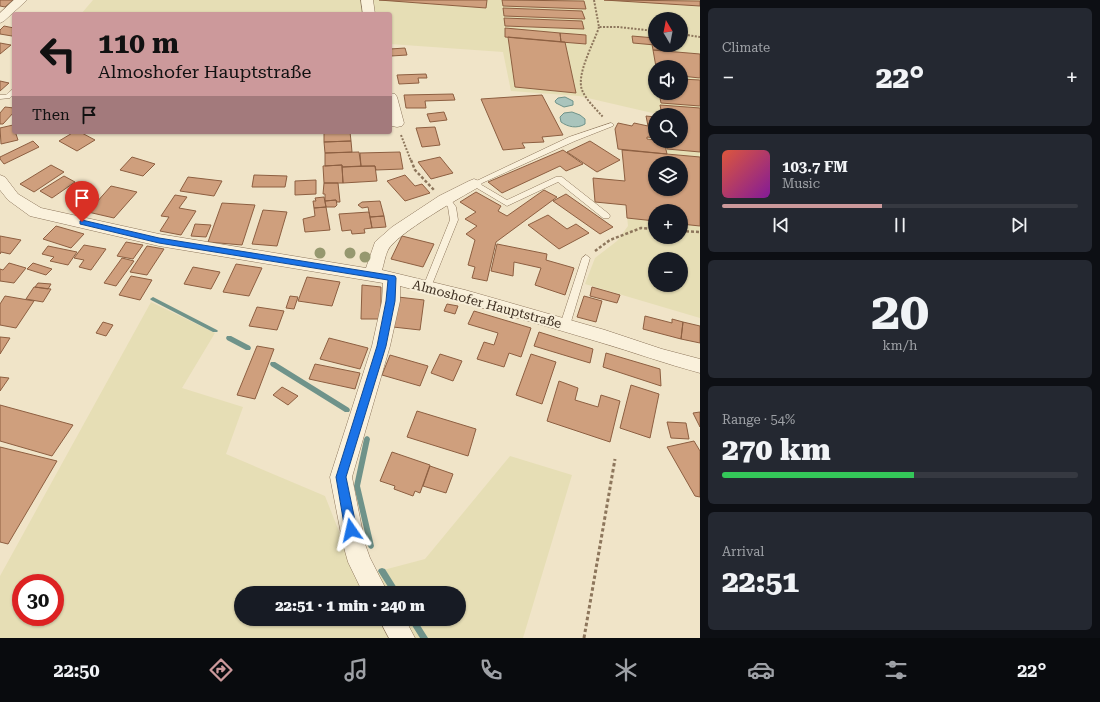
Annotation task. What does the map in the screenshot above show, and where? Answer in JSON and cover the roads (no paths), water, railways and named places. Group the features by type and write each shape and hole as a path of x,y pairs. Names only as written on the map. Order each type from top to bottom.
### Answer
{"street":[{"path":"0,19 21,0"},
{"path":"367,0 369,12"},
{"path":"392,104 397,123"},
{"name":"Almoshofer Hauptstraße","path":"0,180 6,201 36,212 159,240 392,278 565,325 661,356 700,366"},
{"path":"372,274 381,246 398,231 445,199 474,184"},
{"path":"372,586 360,562 354,544 341,477 381,346 391,301 392,278"},
{"path":"395,626 403,638"}],"lane":[{"path":"0,97 8,97 12,92"},
{"path":"474,184 572,139 611,125"},
{"path":"474,184 507,202 559,179 606,216"},
{"path":"427,287 454,220 452,207 445,199"},
{"path":"565,325 586,258"}],"water":[{"path":"565,97 573,101 573,105 564,107 556,103 555,101 558,98"},
{"path":"572,112 585,119 585,124 573,127 561,122 560,117 564,113"}],"waterway":[{"path":"153,299 215,331"},
{"path":"229,338 248,348"},
{"path":"273,364 347,410"},
{"path":"367,439 357,486 371,546"},
{"path":"382,571 392,586"},
{"path":"416,626 424,638"}]}
